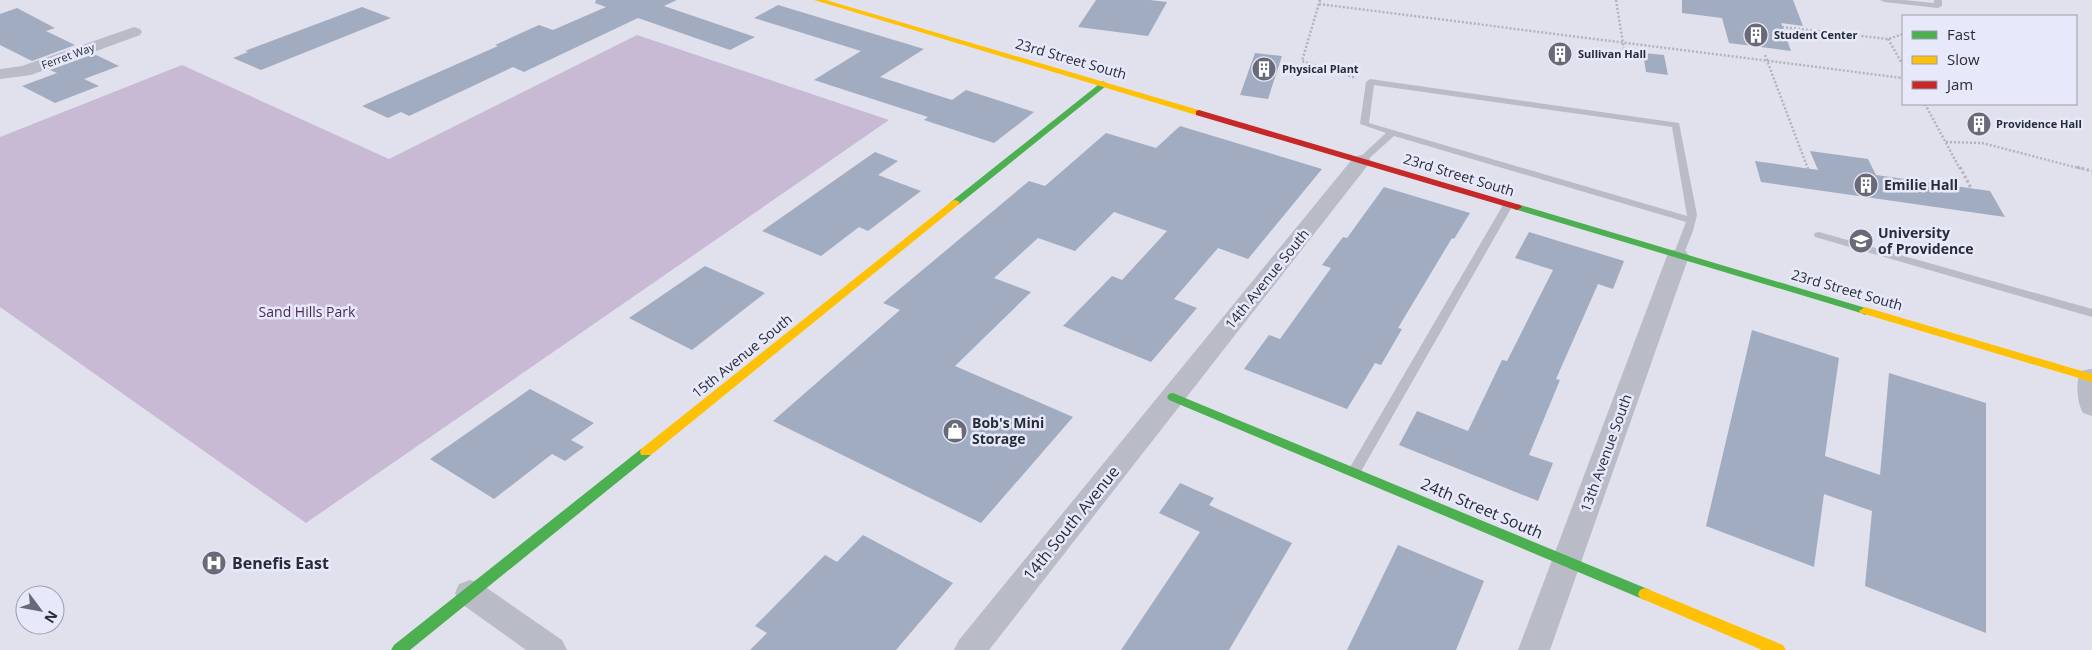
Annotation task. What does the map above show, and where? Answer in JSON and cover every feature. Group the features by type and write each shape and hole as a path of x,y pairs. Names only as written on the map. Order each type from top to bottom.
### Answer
{"street":[{"name":"23rd Street South","path":"818,0 2091,377"},
{"name":"Ferret Way","path":"0,74 25,71 134,32"},
{"name":"15th Avenue South","path":"399,650 1103,84"},
{"name":"14th Avenue South","path":"1172,398 1361,161"},
{"name":"13th Avenue South","path":"1534,650 1678,256"},
{"path":"2091,377 2092,407"},
{"name":"24th Street South","path":"1172,398 1354,472 1778,650"},
{"name":"14th South Avenue","path":"970,650 1172,398"},
{"path":"470,593 551,650"}],"lane":[{"path":"1884,0 1938,6 1938,0"},
{"path":"1678,256 1691,220 1676,125 1370,82 1364,124 1691,220"},
{"path":"1361,161 1391,133"},
{"path":"1354,472 1508,205"},
{"path":"1819,235 2092,313"}],"path":[{"path":"1320,0 1302,61 1370,82"},
{"path":"1616,0 1625,56"},
{"path":"1318,4 1902,78"},
{"path":"1782,27 1888,39 1902,34"},
{"path":"1888,39 1902,63"},
{"path":"1765,55 1808,169"},
{"path":"1926,105 1971,188"},
{"path":"1946,142 1982,143 2092,171"}],"green space":[{"name":"Sand Hills Park","path":"637,35 889,120 306,523 0,307 0,137 182,65 389,159"}],"building":[{"path":"596,0 677,0 664,6 755,37 730,50 638,18 524,72 513,67 409,116 401,112 388,118 362,106 498,46 495,45 539,25 553,30 606,7 595,3"},
{"path":"1096,0 1150,0 1167,2 1148,36 1078,27"},
{"name":"Student Center","path":"1682,0 1793,0 1803,26 1781,23 1791,51 1729,43 1722,18 1682,13"},
{"path":"778,5 924,49 880,77 952,100 966,90 1034,112 994,143 924,120 928,117 814,80 861,51 754,18"},
{"path":"362,7 391,18 261,70 233,58 248,52 245,51"},
{"path":"17,8 55,28 46,31 75,45 32,61 0,45 0,14"},
{"path":"1255,53 1282,56 1268,99 1240,95"},
{"path":"1643,53 1664,55 1668,75 1646,72"},
{"path":"94,54 119,66 84,79 99,86 55,103 22,86 57,73 50,70"},
{"path":"1180,126 1322,169 1248,259 1218,248 1174,299 1197,308 1151,362 1063,326 1112,276 1122,280 1167,231 1114,212 1075,251 1038,238 994,278 1031,292 955,366 1073,417 981,523 773,421 900,310 883,303 1029,181 1045,186 1106,133 1156,148"},
{"name":"Emilie Hall","path":"1810,151 1868,159 1876,175 1990,191 2005,217 1761,182 1755,161 1818,170"},
{"path":"875,152 898,161 878,175 921,191 868,231 859,227 821,256 762,231"},
{"path":"1384,187 1470,213 1454,239 1452,238 1398,328 1402,329 1381,365 1375,363 1347,409 1244,369 1269,335 1280,339 1331,268 1322,265 1343,237 1347,238"},
{"path":"1529,232 1624,261 1613,289 1598,284 1556,379 1560,380 1529,455 1553,463 1538,501 1399,445 1417,411 1468,431 1502,360 1507,361 1553,270 1515,258"},
{"path":"705,266 765,293 692,350 629,318"},
{"path":"1752,330 1839,358 1825,456 1880,475 1889,373 1986,403 1986,633 1865,586 1872,511 1824,494 1814,567 1706,526"},
{"path":"530,389 594,423 571,440 584,447 565,461 552,454 494,499 430,459"},
{"path":"1180,483 1214,498 1209,505 1292,543 1229,650 1121,650 1200,532 1159,513"},
{"path":"863,535 953,583 896,650 750,650 767,633 755,626 825,555 837,562"},
{"path":"1398,545 1484,581 1456,650 1347,650"}],"traffic: fast":[{"path":"955,203 1103,84"},
{"path":"1517,207 1865,311"},
{"path":"1173,397 1645,594"},
{"path":"399,650 646,452"}],"traffic: slow":[{"path":"818,0 1199,113"},
{"path":"646,452 955,203"},
{"path":"1865,311 2092,378"},
{"path":"1645,594 1778,650"}],"traffic: jam":[{"path":"1199,113 1517,207"}],"place":[{"name":"Student Center","path":"1756,35"},
{"name":"Sullivan Hall","path":"1560,54"},
{"name":"Physical Plant","path":"1264,69"},
{"name":"Providence Hall","path":"1979,124"},
{"name":"Emilie Hall","path":"1866,185"},
{"name":"University of Providence","path":"1861,241"},
{"name":"Bob's Mini Storage","path":"955,431"},
{"name":"Benefis East","path":"214,563"}]}
